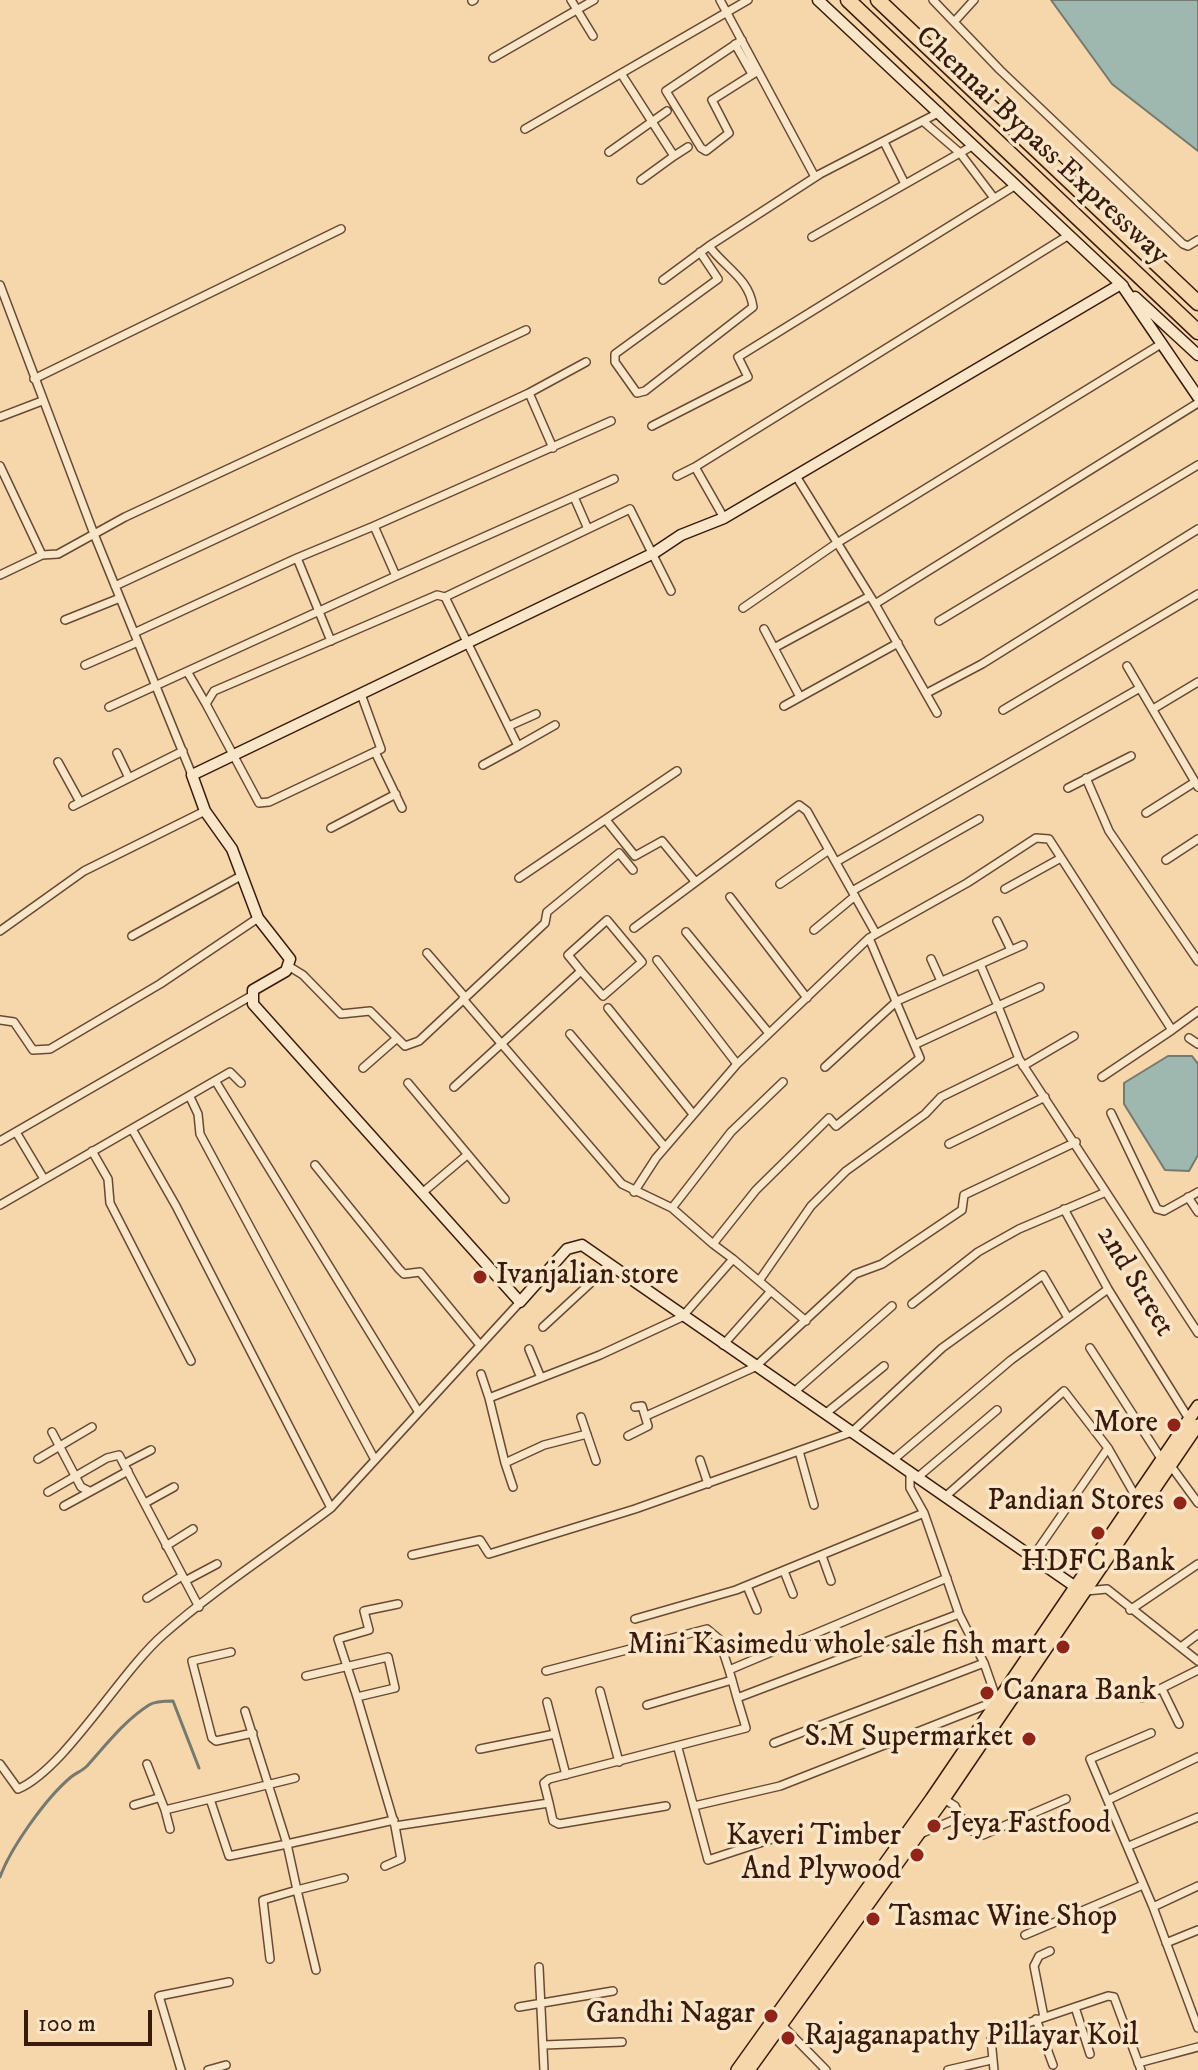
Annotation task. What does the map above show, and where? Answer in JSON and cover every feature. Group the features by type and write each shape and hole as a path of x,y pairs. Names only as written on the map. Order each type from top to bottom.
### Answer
{"highway":[{"name":"Chennai Bypass Expressway","path":"848,0 1198,332"},
{"name":"Chennai Bypass Expressway","path":"878,0 1198,303"}],"main road":[{"path":"749,2070 778,2022 931,1799 1081,1590 1194,1422 1198,1406"},
{"path":"1081,1590 1136,1497 1166,1463"},
{"path":"737,2070 778,2022 944,1799 1001,1705"}],"street":[{"path":"571,0 593,36"},
{"path":"493,58 594,0"},
{"path":"720,0 738,42 815,177"},
{"path":"525,129 748,0"},
{"path":"818,0 1198,355"},
{"path":"933,0 1183,244 1188,246 1198,240"},
{"path":"954,22 974,0"},
{"path":"738,42 666,91 703,150 729,133 712,100 755,73"},
{"path":"622,75 674,156"},
{"path":"609,152 667,111"},
{"path":"663,280 700,252 815,177 940,112"},
{"path":"924,122 960,153 994,198"},
{"path":"884,142 905,184"},
{"path":"812,237 974,145"},
{"path":"641,180 688,147"},
{"path":"652,426 748,377 738,357 1016,185"},
{"path":"34,379 341,229"},
{"path":"677,476 1069,235"},
{"path":"700,252 718,279 615,354 615,362 637,393 645,391 753,307 747,285 739,275 728,271 709,246"},
{"path":"1121,284 1198,397"},
{"path":"192,775 233,759 467,640 654,553 681,535 724,518 1121,284"},
{"path":"0,285 42,401 205,811 232,849 239,877 258,918 290,959 290,967"},
{"path":"0,575 42,555 58,554 94,534 526,330"},
{"path":"743,608 837,543 1161,344"},
{"path":"115,586 529,393 586,362"},
{"path":"529,393 553,448"},
{"path":"0,417 42,401"},
{"path":"875,604 1198,403"},
{"path":"134,633 611,421"},
{"path":"939,621 1198,465"},
{"path":"0,466 42,555"},
{"path":"695,467 724,518"},
{"path":"796,476 875,604 937,713"},
{"path":"109,707 614,479"},
{"path":"574,497 588,529"},
{"path":"206,704 214,691 437,595 445,597 630,509 671,591"},
{"path":"374,526 396,576"},
{"path":"927,693 982,664 1198,529"},
{"path":"297,558 331,641"},
{"path":"1003,710 1198,594"},
{"path":"774,648 870,596"},
{"path":"445,597 518,746"},
{"path":"65,620 120,598"},
{"path":"764,629 800,697"},
{"path":"85,665 138,642"},
{"path":"784,706 898,643"},
{"path":"1127,666 1197,784 1146,813"},
{"path":"188,673 259,803 269,802 381,749 361,694"},
{"path":"1153,709 1198,682"},
{"path":"836,862 1140,688"},
{"path":"509,726 536,714"},
{"path":"483,765 555,725"},
{"path":"58,762 76,804 183,751"},
{"path":"375,752 402,808"},
{"path":"117,753 129,778"},
{"path":"1068,788 1131,756"},
{"path":"519,878 677,771"},
{"path":"1086,778 1109,831 1198,961"},
{"path":"331,828 396,794"},
{"path":"634,928 694,880 799,805 804,807 869,922 920,1058 836,1126 829,1118 799,1144 756,1190 713,1244"},
{"path":"0,931 84,871 205,811"},
{"path":"814,930 864,884 979,819"},
{"path":"606,820 635,856 662,841 694,880"},
{"path":"634,1192 665,1147 737,1064 872,935 967,883 1036,838 1049,839 1172,1030"},
{"path":"1166,860 1198,839"},
{"path":"780,884 829,850"},
{"path":"290,967 303,975 341,1014 370,1011 405,1046 419,1041 545,923 547,912 619,853 633,870"},
{"path":"1005,889 1061,858"},
{"path":"132,936 239,877"},
{"path":"730,897 807,998"},
{"path":"0,1020 14,1022 33,1050 50,1049 160,984 258,918"},
{"path":"607,920 642,962 603,996 581,971 568,955 607,920"},
{"path":"997,921 1011,950"},
{"path":"686,932 768,1032"},
{"path":"825,1067 897,1001 1023,945"},
{"path":"427,953 622,1184 672,1208 806,1321"},
{"path":"931,959 941,981"},
{"path":"657,960 737,1064"},
{"path":"980,964 1021,1062 1198,1333"},
{"path":"290,967 253,990 253,1004 520,1302"},
{"path":"454,1087 581,971"},
{"path":"916,1044 1040,987"},
{"path":"0,1141 251,996"},
{"path":"608,1008 693,1114"},
{"path":"1102,1077 1198,1011"},
{"path":"570,1034 665,1147"},
{"path":"759,1281 811,1206 838,1178 925,1114 941,1097 1074,1036"},
{"path":"1189,1038 1198,1044"},
{"path":"363,1068 396,1039"},
{"path":"0,1205 230,1072 241,1083"},
{"path":"216,1082 418,1411"},
{"path":"672,1208 731,1132 783,1082"},
{"path":"408,1083 505,1199"},
{"path":"190,1097 198,1114 200,1134 375,1460"},
{"path":"949,1144 1045,1097"},
{"path":"1111,1113 1157,1209 1161,1212 1198,1192"},
{"path":"132,1129 176,1206 331,1508"},
{"path":"16,1132 44,1179"},
{"path":"646,1416 755,1367 855,1274 882,1264 962,1210 964,1195 1076,1142"},
{"path":"92,1151 108,1179 110,1203 120,1225 191,1361"},
{"path":"422,1193 467,1155"},
{"path":"315,1165 399,1269 404,1274 420,1272 480,1345"},
{"path":"912,1304 978,1252 1064,1209 1106,1192"},
{"path":"1188,1197 1198,1212"},
{"name":"2nd Street","path":"1064,1209 1108,1289 1194,1422"},
{"path":"0,1764 18,1789 40,1776 146,1651 331,1508 567,1249 582,1245 1081,1590 1107,1589 1198,1661"},
{"path":"489,1398 682,1317 733,1259"},
{"path":"543,1327 610,1265"},
{"path":"412,1555 480,1540 489,1554 708,1484 852,1432 942,1348 1043,1275 1068,1318"},
{"path":"893,1460 1011,1360 1108,1289"},
{"path":"723,1345 771,1291"},
{"path":"793,1393 892,1306"},
{"path":"1090,1348 1166,1463 1198,1503"},
{"path":"529,1349 541,1378"},
{"path":"825,1414 884,1366"},
{"path":"481,1374 513,1487"},
{"path":"946,1496 1064,1391 1108,1448 1136,1497"},
{"path":"628,1436 646,1428 642,1406 635,1407"},
{"path":"694,1806 780,1786 1001,1705 959,1614 924,1513 910,1488 914,1474 997,1410"},
{"path":"581,1417 596,1461"},
{"path":"38,1459 92,1427"},
{"path":"52,1432 81,1487 89,1491"},
{"path":"505,1463 544,1445 587,1434"},
{"path":"1034,1555 1108,1448"},
{"path":"64,1506 151,1450"},
{"path":"799,1451 814,1505"},
{"path":"48,1492 113,1455 119,1455 199,1607"},
{"path":"700,1460 708,1484"},
{"path":"145,1503 174,1487"},
{"path":"635,1619 747,1586 924,1513"},
{"path":"166,1546 193,1529"},
{"path":"822,1556 831,1581"},
{"path":"147,1598 217,1564"},
{"path":"1130,1610 1198,1564"},
{"path":"784,1571 793,1594"},
{"path":"729,1670 947,1578"},
{"path":"747,1586 757,1610"},
{"path":"385,1866 401,1859 394,1823 338,1639 369,1630 364,1611 398,1604"},
{"path":"737,1698 959,1614"},
{"path":"546,1671 707,1629 719,1639 746,1728 546,1780 553,1821 559,1824 666,1806"},
{"path":"1181,1647 1198,1634"},
{"path":"231,1652 192,1661 212,1738 216,1741 253,1733"},
{"path":"306,1676 388,1657 395,1688 357,1697"},
{"path":"774,1743 984,1663"},
{"path":"1142,1698 1198,1670"},
{"path":"647,1705 732,1680"},
{"path":"1162,1689 1179,1724"},
{"path":"600,1691 619,1762"},
{"path":"547,1702 566,1775"},
{"path":"245,1711 271,1784 316,1970"},
{"path":"1151,1733 1090,1759 1129,1846 1198,2028"},
{"path":"480,1749 555,1734"},
{"path":"678,1748 708,1860 775,1838"},
{"path":"1108,1800 1198,1757"},
{"path":"147,1764 170,1829"},
{"path":"165,1810 295,1778"},
{"path":"134,1805 158,1798"},
{"path":"210,1799 229,1856 394,1823 549,1803"},
{"path":"944,1799 955,1806 967,1829 983,1835 1066,1799"},
{"path":"918,1834 961,1817"},
{"path":"1129,1846 1198,1817"},
{"path":"270,1959 263,1900 344,1878"},
{"path":"1025,1935 1143,1885"},
{"path":"1153,1907 1198,1886"},
{"path":"1166,1943 1198,1930"},
{"path":"1050,1951 1039,1956 1034,1966 1040,2018 1053,2065"},
{"path":"539,1967 544,2070"},
{"path":"181,2070 159,1996 229,1982"},
{"path":"519,2007 613,1991"},
{"path":"994,2070 991,2039 995,2034 1114,1997 1139,2066 1198,2047"},
{"path":"1075,2007 1090,2054"},
{"path":"778,2022 826,2070"},
{"path":"544,2045 622,2042"},
{"path":"948,2070 991,2060"},
{"path":"208,2070 226,2065"}],"water":[{"path":"1051,0 1198,0 1198,151 1112,84"},
{"path":"1168,1056 1192,1056 1198,1064 1198,1155 1189,1171 1165,1170 1124,1104 1124,1083"}],"waterway":[{"path":"0,1877 21,1838 51,1797 87,1766 123,1726 149,1705 173,1701 199,1768"}],"place":[{"name":"Ivanjalian store","path":"480,1277"},
{"name":"More","path":"1174,1425"},
{"name":"Pandian Stores","path":"1180,1503"},
{"name":"HDFC Bank","path":"1098,1533"},
{"name":"Mini Kasimedu whole sale fish mart","path":"1063,1647"},
{"name":"Canara Bank","path":"987,1693"},
{"name":"S.M Supermarket","path":"1029,1739"},
{"name":"Jeya Fastfood","path":"934,1826"},
{"name":"Kaveri Timber And Plywood","path":"917,1855"},
{"name":"Tasmac Wine Shop","path":"873,1919"},
{"name":"Gandhi Nagar","path":"771,2016"},
{"name":"Rajaganapathy Pillayar Koil","path":"788,2038"}]}
